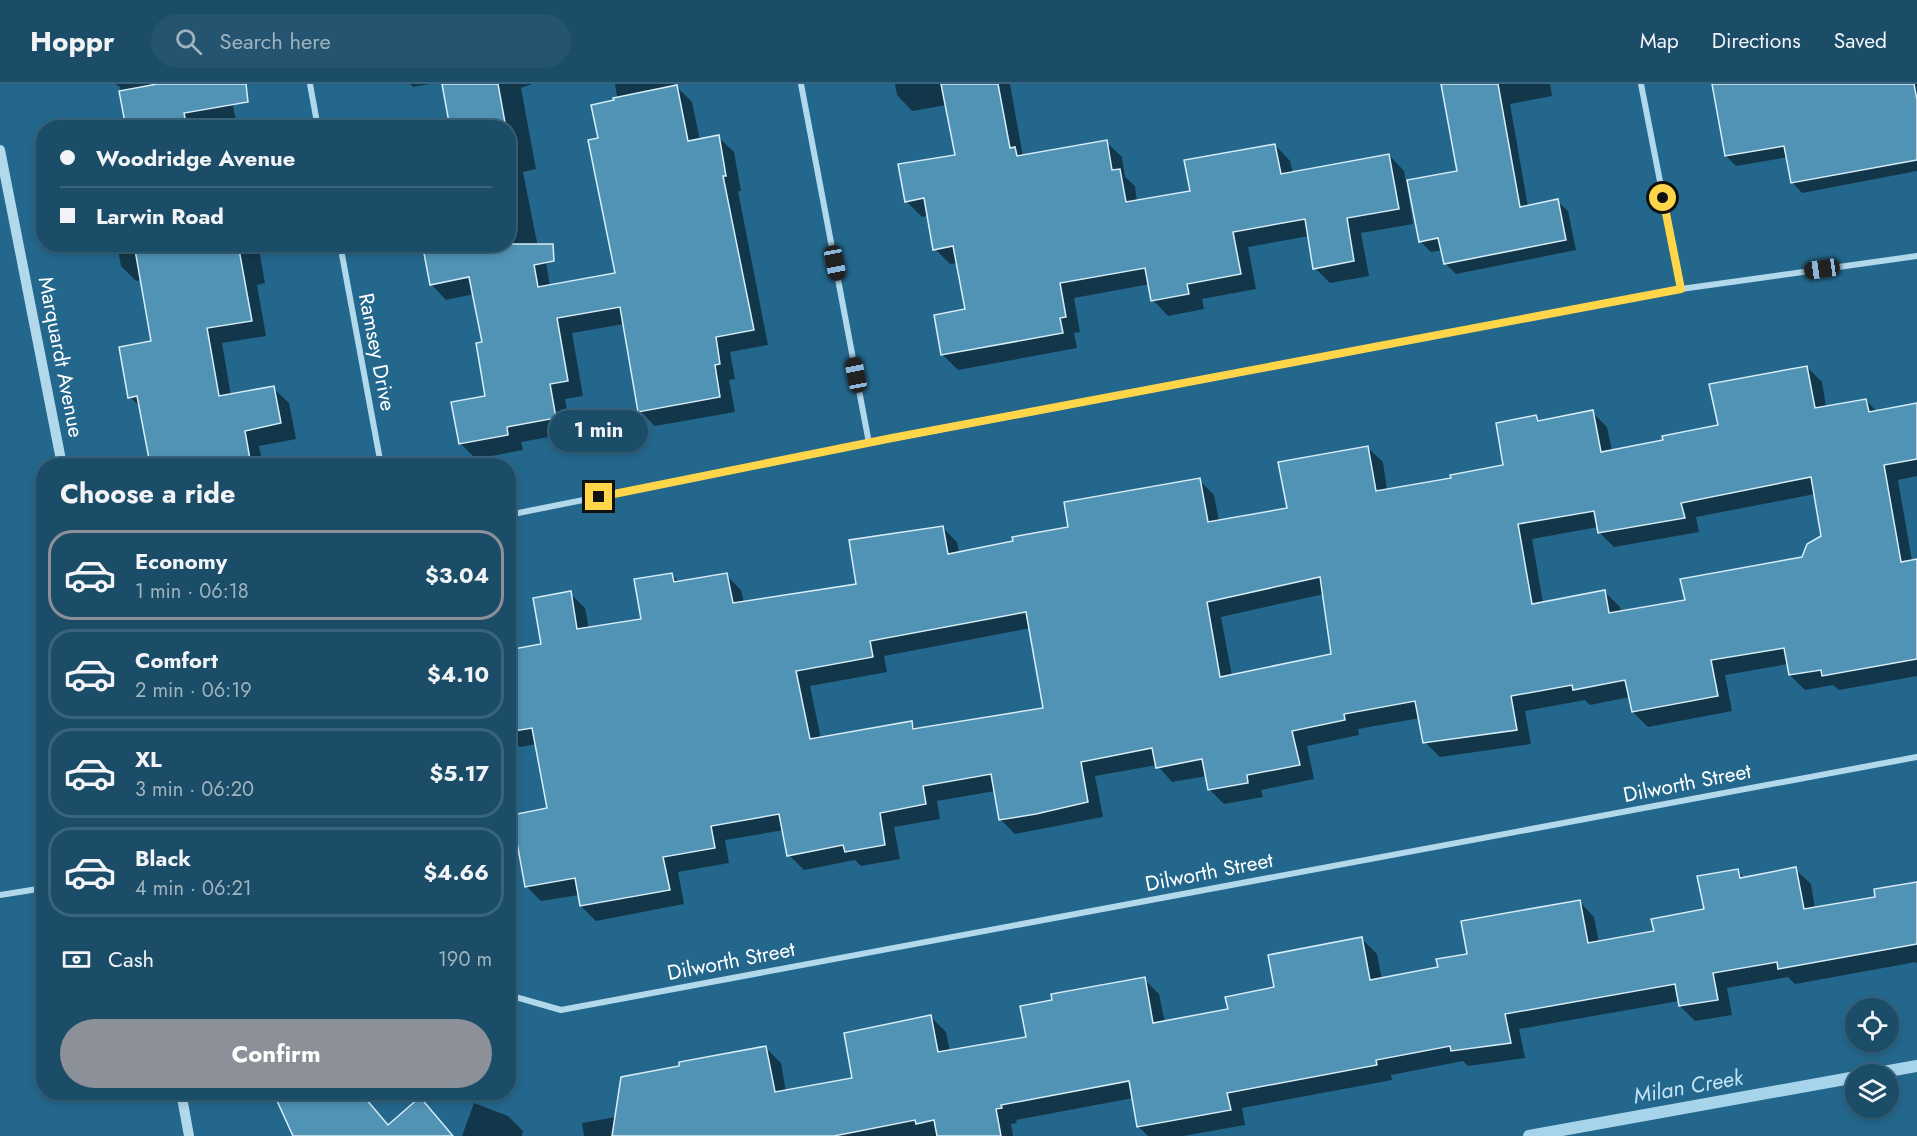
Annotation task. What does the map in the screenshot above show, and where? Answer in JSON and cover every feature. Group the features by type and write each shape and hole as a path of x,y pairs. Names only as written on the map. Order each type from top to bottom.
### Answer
{"street":[{"path":"310,84 317,120"},
{"path":"801,84 869,443"},
{"path":"1641,84 1681,289"},
{"name":"Marquardt Avenue","path":"0,150 61,458"},
{"name":"Ramsey Drive","path":"341,252 380,458"},
{"path":"516,513 869,443 1681,289 1917,256"},
{"name":"Dilworth Street","path":"516,997 561,1010 1917,757"},
{"path":"0,895 36,889"},
{"path":"182,1100 189,1136"}],"building":[{"path":"157,84 246,84 248,102 184,113 185,120 124,120 119,91"},
{"path":"442,84 498,84 505,120 449,120"},
{"path":"941,84 998,84 1010,148 1015,147 1017,156 1107,140 1112,170 1120,169 1126,202 1190,191 1184,160 1275,144 1281,174 1389,154 1399,209 1347,218 1354,261 1313,269 1305,219 1233,232 1241,274 1187,284 1189,294 1151,301 1145,268 1060,283 1066,317 1060,318 1063,333 941,355 934,315 965,309 953,246 933,250 924,198 905,202 898,164 955,155"},
{"path":"1441,84 1498,84 1520,207 1558,199 1566,240 1444,264 1438,238 1419,242 1407,180 1457,171"},
{"path":"1712,84 1914,84 1917,100 1917,160 1791,183 1784,146 1725,156"},
{"path":"677,85 688,141 719,135 726,176 723,176 754,330 716,337 720,364 715,365 720,397 638,412 620,307 557,318 568,381 550,384 556,418 507,427 508,435 459,444 451,402 485,396 476,343 482,342 469,277 430,285 424,252 516,252 516,244 553,244 554,261 534,265 538,287 615,273 588,140 598,138 591,105 614,100 613,98"},
{"path":"135,252 239,252 252,321 207,328 219,396 274,386 281,423 245,431 250,458 149,458 137,396 128,398 119,347 151,341"},
{"path":"1807,366 1815,408 1866,399 1869,412 1917,403 1917,459 1884,465 1901,562 1917,559 1917,659 1822,676 1821,670 1789,675 1784,648 1711,660 1718,696 1632,712 1625,680 1573,690 1572,685 1511,696 1517,730 1423,743 1415,701 1344,714 1345,720 1292,731 1300,765 1247,775 1248,783 1208,790 1202,759 1156,768 1152,748 1081,762 1088,802 1036,814 999,820 991,774 923,786 926,804 880,813 885,845 845,852 843,845 787,856 779,814 711,826 715,848 663,857 670,890 580,906 575,878 525,887 516,837 516,814 547,808 532,728 516,731 516,649 541,644 533,598 571,591 577,629 641,619 634,579 672,573 674,582 727,573 733,603 856,584 849,540 943,526 948,554 1013,541 1012,537 1068,527 1064,502 1200,478 1208,522 1287,508 1278,462 1368,446 1376,491 1451,478 1450,475 1503,465 1496,423 1536,415 1538,421 1593,410 1601,452 1663,440 1662,436 1718,425 1709,384","holes":["1811,477 1821,536 1807,544 1802,557 1680,579 1685,600 1609,613 1605,590 1532,604 1518,524 1594,511 1598,533 1685,518 1681,503","1320,577 1331,654 1220,677 1207,602","1026,612 1043,708 913,729 912,721 810,739 796,671 873,657 870,641"]},
{"path":"1796,867 1804,909 1875,897 1874,889 1917,882 1917,944 1778,969 1777,962 1713,973 1718,1000 1679,1006 1675,984 1505,1014 1511,1043 1451,1051 1450,1046 1376,1060 1377,1065 1227,1093 1231,1110 1137,1127 1129,1081 1001,1105 1002,1108 996,1109 1001,1136 937,1136 934,1120 916,1124 915,1120 834,1136 612,1136 621,1077 679,1066 679,1062 766,1046 775,1092 852,1078 844,1033 931,1015 938,1052 1026,1037 1020,1006 1052,1000 1051,994 1145,977 1153,1023 1228,1009 1225,997 1274,987 1268,955 1362,937 1370,980 1438,967 1436,959 1467,954 1461,921 1580,900 1588,943 1654,931 1651,919 1704,909 1697,876 1738,869 1740,878"},
{"path":"277,1100 367,1100 388,1125 417,1100 423,1100 453,1136 293,1136"}],"waterway":[{"name":"Milan Creek","path":"1899,1069 1917,1066"},
{"name":"Milan Creek","path":"1529,1136 1845,1079"}],"route":[{"path":"599,497 892,438 1681,289 1663,198"}]}
